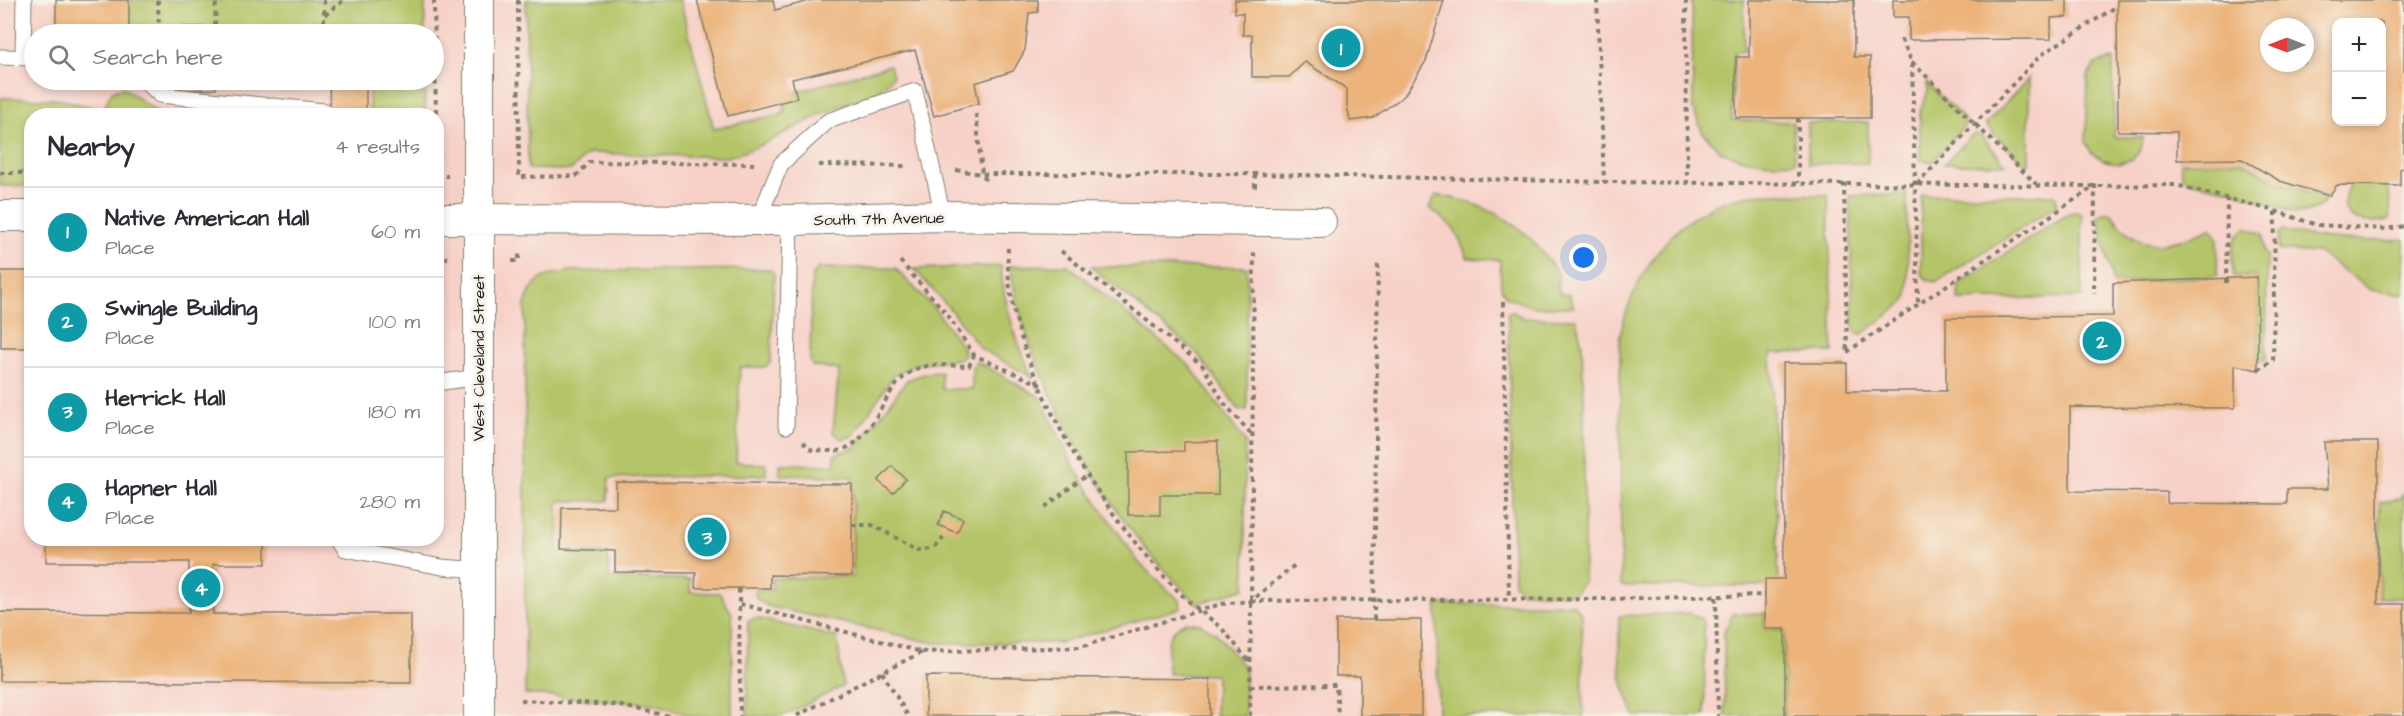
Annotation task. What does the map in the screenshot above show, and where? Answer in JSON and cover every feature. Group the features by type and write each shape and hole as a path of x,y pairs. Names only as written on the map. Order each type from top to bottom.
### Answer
{"street":[{"name":"West Cleveland Street","path":"479,0 477,219 479,716"},
{"path":"0,216 24,216"},
{"name":"South 7th Avenue","path":"444,219 790,220 943,216 1321,222"}],"lane":[{"path":"24,0 26,24"},
{"path":"0,57 24,58"},
{"path":"155,90 160,95 294,108"},
{"path":"758,220 781,164 828,120 915,91 943,216"},
{"path":"786,426 790,220"},
{"path":"444,382 479,377"},
{"path":"343,546 345,549 441,567 478,570"}],"path":[{"path":"158,0 159,24"},
{"path":"215,24 216,0"},
{"path":"324,0 324,24"},
{"path":"324,16 344,0"},
{"path":"434,0 434,24"},
{"path":"1597,0 1604,182"},
{"path":"1686,0 1687,182"},
{"path":"1916,185 2041,56 2114,8"},
{"path":"1901,39 1912,62 2036,184"},
{"path":"1912,62 1918,303"},
{"path":"436,90 436,108"},
{"path":"976,114 982,174 1014,218 1203,366 1224,403 1252,435"},
{"path":"1798,118 1798,183"},
{"path":"0,173 24,173"},
{"path":"1250,716 1255,174 1604,182 2176,185 2275,211 2317,225 2387,229 2404,226"},
{"path":"1844,183 1847,352 2095,186"},
{"path":"2094,294 2095,186"},
{"path":"2226,283 2227,199"},
{"path":"2258,370 2273,360 2275,211"},
{"path":"1014,218 1006,270 1010,300 1025,353 1072,453 1136,544 1183,596 1224,631 1250,663"},
{"path":"900,261 947,314 974,355 1041,385"},
{"path":"1374,620 1378,261"},
{"path":"1503,302 1509,599"},
{"path":"786,426 812,450 844,450 868,432 885,400 903,376 927,366 969,366 974,355"},
{"path":"1045,507 1087,475"},
{"path":"852,525 872,525 920,550 934,549 945,536"},
{"path":"1251,601 1296,564"},
{"path":"739,589 740,716"},
{"path":"740,604 922,652 1080,647 1221,604 1251,601 1765,595"},
{"path":"1716,597 1718,716"},
{"path":"796,716 922,652"},
{"path":"882,672 908,716"},
{"path":"1250,686 1336,685 1338,716"},
{"path":"521,700 616,705 670,716"}],"shaded area":[{"path":"0,0 2404,0 2404,716 0,716"}],"green space":[{"path":"114,0 425,0 425,24 113,24"},
{"path":"526,0 680,0 714,129 785,113 782,96 890,65 893,76 875,92 823,113 756,147 727,157 589,153 571,170 528,169"},
{"path":"1692,0 1744,0 1744,51 1734,53 1732,120 1793,122 1795,162 1771,163 1743,159 1720,151 1702,131 1693,109"},
{"path":"2113,59 2114,137 2143,137 2141,150 2132,159 2118,164 2103,160 2091,152 2086,142 2088,76 2095,64"},
{"path":"2029,78 2029,164 2023,162 1986,124"},
{"path":"1927,83 1963,118 1966,124 1932,162 1920,160 1920,111 1928,91"},
{"path":"127,90 152,108 104,108 112,91"},
{"path":"369,90 425,90 425,108 369,108"},
{"path":"0,98 59,99 95,108 24,108 24,186 0,186"},
{"path":"1868,122 1868,163 1808,164 1808,123"},
{"path":"1976,134 1981,136 2006,164 1944,164 1970,137"},
{"path":"2241,161 2278,182 2327,198 2321,206 2313,210 2295,213 2231,190 2189,181 2182,176 2181,162"},
{"path":"2361,168 2387,169 2390,219 2366,222 2352,217 2347,212 2346,193"},
{"path":"1907,194 1908,296 1905,302 1862,334 1857,334 1853,327 1850,196"},
{"path":"1436,195 1484,208 1506,219 1526,234 1559,275 1557,285 1560,293 1569,295 1574,307 1533,307 1506,297 1501,288 1500,260 1467,258 1453,229 1429,208"},
{"path":"1755,195 1828,195 1833,352 1771,353 1779,586 1621,586 1620,335 1636,288 1662,246 1698,214 1720,203"},
{"path":"1921,195 2054,195 2057,200 2056,206 1936,282 1927,280 1921,273"},
{"path":"2077,211 2082,215 2082,297 1958,300 1959,283 2070,213"},
{"path":"2103,213 2111,213 2127,232 2136,238 2156,244 2178,241 2212,229 2218,238 2217,276 2113,283 2098,217"},
{"path":"2246,228 2263,234 2264,253 2267,255 2266,361 2258,361 2257,277 2233,276 2234,243 2240,232"},
{"path":"2284,231 2344,240 2404,239 2404,295 2371,290 2319,253 2278,250 2279,233"},
{"path":"1068,265 1190,366 1245,442 1245,588 1197,604 1141,543 1119,514 1078,448 1042,375 1028,339 1017,302 1010,266"},
{"path":"1001,266 1008,309 1032,377 981,349 914,269"},
{"path":"1091,267 1247,267 1247,410 1239,410 1197,353"},
{"path":"818,268 895,268 934,308 963,347 964,355 959,359 916,364 894,375 853,436 842,439 833,432 839,370 812,366 810,359 812,276"},
{"path":"769,269 774,273 771,362 765,367 740,367 736,462 766,464 766,475 609,478 608,501 558,501 558,552 608,553 609,578 690,579 690,592 720,593 732,614 732,716 691,716 655,704 525,694 525,305 532,288 547,276 571,271"},
{"path":"1508,312 1524,318 1576,319 1582,345 1584,403 1584,582 1574,594 1522,592 1514,584"},
{"path":"976,361 1040,397 1076,471 1139,563 1180,601 1181,608 1059,643 934,643 767,606 757,599 754,590 772,590 772,578 853,577 853,477 780,475 780,464 834,465 835,454 854,448 907,380 927,373 941,372 942,389 972,389 972,369"},
{"path":"2404,492 2404,598 2379,598 2380,502 2401,499"},
{"path":"1437,604 1573,604 1582,615 1583,716 1438,716"},
{"path":"1689,613 1704,622 1705,716 1635,716 1622,679 1619,655 1619,616"},
{"path":"1764,613 1765,629 1784,630 1785,716 1725,716 1724,632 1733,614"},
{"path":"756,618 837,637 843,686 783,716 747,716 748,621"},
{"path":"1186,622 1200,624 1216,633 1245,668 1245,716 1215,716 1216,675 1168,674 1167,651 1170,637 1178,626"}],"building":[{"path":"56,0 129,0 129,24 56,24"},
{"path":"697,0 773,0 775,10 813,0 1038,0 1038,12 1029,13 1025,50 1013,71 975,83 979,103 934,116 915,50 792,79 797,98 728,116"},
{"path":"1235,0 1444,0 1426,61 1404,96 1373,118 1350,121 1347,89 1305,62 1289,77 1252,77 1252,35 1243,35 1243,13 1235,13"},
{"path":"1749,0 1854,0 1854,57 1870,57 1870,118 1736,118 1736,57 1749,57"},
{"path":"1893,0 2067,0 2067,17 2051,18 2051,39 1909,40 1909,17 1893,17"},
{"path":"2117,0 2404,0 2404,168 2400,169 2400,186 2337,185 2329,196 2280,181 2242,159 2177,160 2177,132 2118,131"},
{"path":"329,90 366,90 366,108 330,108"},
{"path":"1,271 24,271 24,348 1,348"},
{"path":"2257,277 2258,370 2235,365 2235,408 2070,407 2070,491 2167,492 2167,503 2287,504 2287,489 2328,489 2324,442 2378,442 2378,604 2404,604 2404,716 1785,716 1785,629 1765,629 1765,579 1784,579 1783,363 1847,363 1847,391 1946,391 1946,318 2113,316 2113,283"},
{"path":"1218,441 1218,495 1160,495 1160,515 1128,515 1128,452 1184,451 1184,442"},
{"path":"892,466 906,479 893,493 878,481"},
{"path":"616,482 852,484 852,576 770,575 770,588 695,588 696,573 615,572 615,551 561,549 562,508 616,507"},
{"path":"944,511 963,519 957,533 938,525"},
{"path":"46,546 266,546 266,564 213,564 213,614 411,614 411,683 0,681 0,612 189,613 189,562 46,562"},
{"path":"1336,620 1421,620 1421,716 1360,716 1360,676 1336,676"},
{"path":"926,676 1210,679 1210,716 926,716"}],"place":[{"name":"Native American Hall","path":"1341,48"},
{"name":"Swingle Building","path":"2102,341"},
{"name":"Herrick Hall","path":"707,537"},
{"name":"Hapner Hall","path":"201,588"}]}
